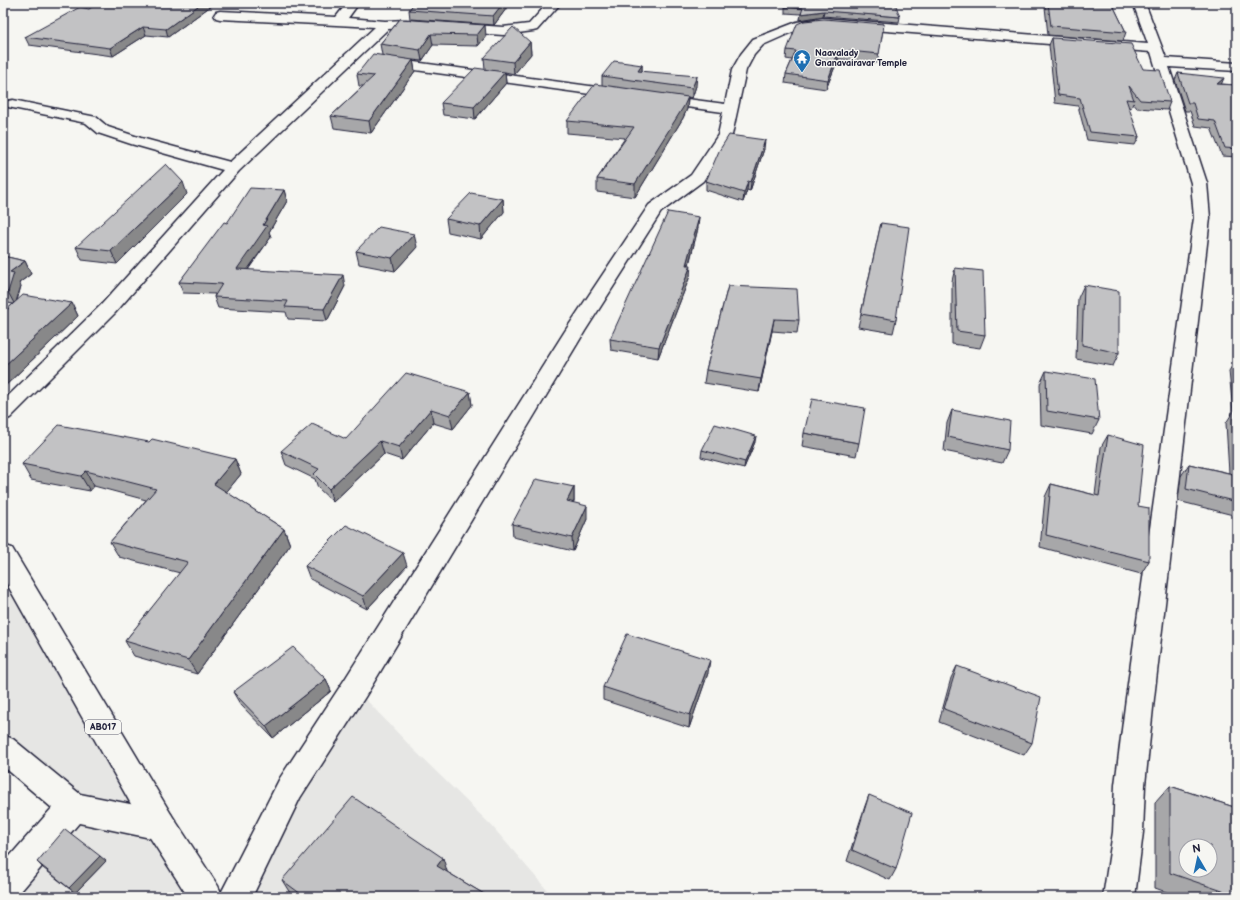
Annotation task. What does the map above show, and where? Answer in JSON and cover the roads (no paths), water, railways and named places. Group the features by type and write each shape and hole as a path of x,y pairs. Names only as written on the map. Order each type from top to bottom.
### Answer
{"street":[{"path":"340,21 353,3"},
{"path":"220,15 340,21 385,25 406,24 503,31 533,27 555,3"},
{"path":"1119,897 1128,832 1130,785 1139,705 1202,218 1199,183 1158,55 1139,3"},
{"path":"235,897 290,788 355,688 575,331 655,209 697,178 725,135 739,70 748,54 758,42 801,25 823,22 869,25 1158,55 1237,66"},
{"path":"3,413 108,309 233,168 385,25"},
{"path":"351,57 730,109"},
{"path":"13,104 91,120 103,130 136,141 233,168"},
{"name":"AB017","path":"3,555 160,825 208,897"},
{"path":"3,748 73,807 160,825"},
{"path":"3,888 73,807"}],"place":[{"name":"Naavalady Gnanavairavar Temple","path":"802,73"}]}
